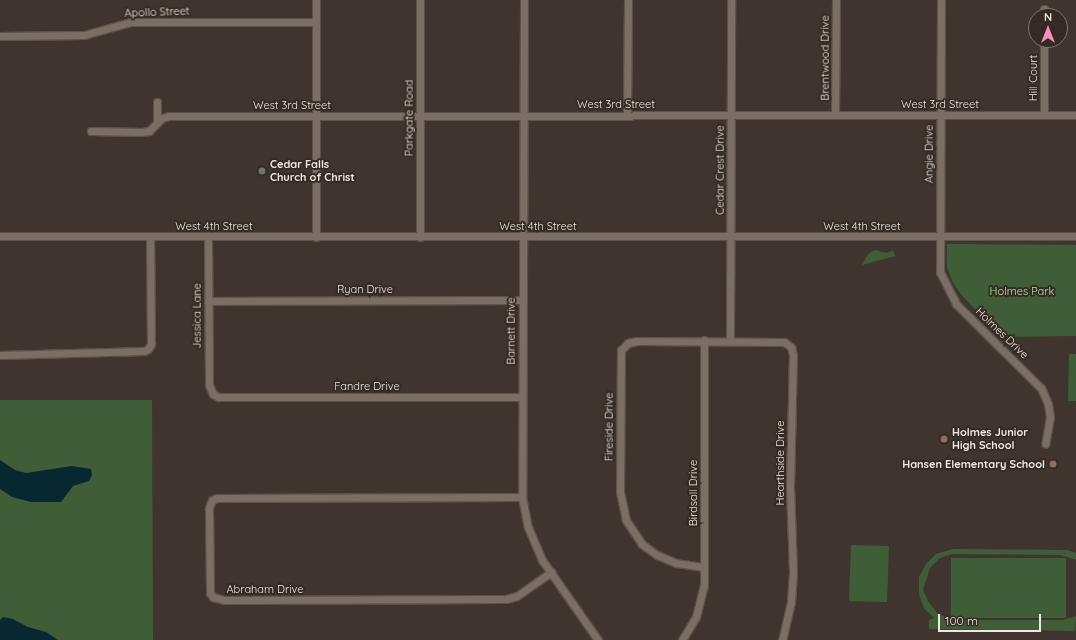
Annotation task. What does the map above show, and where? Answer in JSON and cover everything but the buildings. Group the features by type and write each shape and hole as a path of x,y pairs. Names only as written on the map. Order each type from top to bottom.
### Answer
{"street":[{"path":"316,0 316,237"},
{"name":"Parkgate Road","path":"420,0 420,237"},
{"name":"Barnett Drive","path":"524,0 522,497 532,538 550,572 598,640"},
{"path":"627,116 628,0"},
{"name":"Cedar Crest Drive","path":"730,340 731,0"},
{"name":"Brentwood Drive","path":"835,115 836,0"},
{"name":"Angie Drive","path":"939,237 941,0"},
{"name":"Apollo Street","path":"0,36 84,35 131,22 316,22"},
{"name":"Hill Court","path":"1044,48 1044,115"},
{"path":"157,102 157,122"},
{"name":"West 3rd Street","path":"91,131 142,132 149,130 157,122 169,116 1076,115"},
{"name":"West 4th Street","path":"0,236 1076,236"},
{"path":"0,355 144,351 148,349 151,344 150,237"},
{"name":"Jessica Lane","path":"208,237 209,385 213,394"},
{"name":"Holmes Drive","path":"939,237 940,272 951,296 1033,379 1046,396 1050,417 1045,444"},
{"name":"Ryan Drive","path":"208,301 522,300"},
{"name":"Birdsall Drive","path":"684,637 701,601 704,567 704,340"},
{"name":"Fireside Drive","path":"704,567 676,563 657,555 642,544 626,520 620,492 619,355 624,345 632,341 730,340"},
{"name":"Hearthside Drive","path":"730,340 779,340 788,344 793,355 790,486 792,588 782,640"},
{"name":"Fandre Drive","path":"213,394 223,398 522,397"},
{"name":"Abraham Drive","path":"522,497 217,498 212,500 209,508 210,593 213,597 224,600 506,599 516,596 550,572"},
{"path":"684,637 692,640"}],"green space":[{"name":"Holmes Park","path":"947,244 1076,245 1076,336 1003,337 963,297 953,283 947,267"},
{"path":"875,250 887,253 893,250 895,256 862,265 868,254"},
{"path":"1069,354 1076,354 1076,401 1068,401"},
{"path":"0,400 152,400 153,640 0,640"},
{"path":"851,545 889,546 887,602 849,601"},
{"path":"953,549 1067,550 1076,553 1076,560 1061,555 952,554 940,558 930,568 923,590 928,601 937,613 951,620 1063,620 1076,616 1075,631 929,629 929,620 934,618 924,608 919,594 919,577 926,564 936,554"},
{"path":"951,558 1066,558 1066,618 951,618"}],"water":[{"path":"0,460 15,470 26,473 72,466 91,469 92,475 89,481 73,486 61,502 31,502 12,497 0,489"},
{"path":"3,617 13,619 28,627 46,632 58,640 0,640 0,620"}],"place":[{"name":"Cedar Falls Church of Christ","path":"262,171"},
{"name":"Holmes Junior High School","path":"944,439"},
{"name":"Hansen Elementary School","path":"1053,464"}]}
